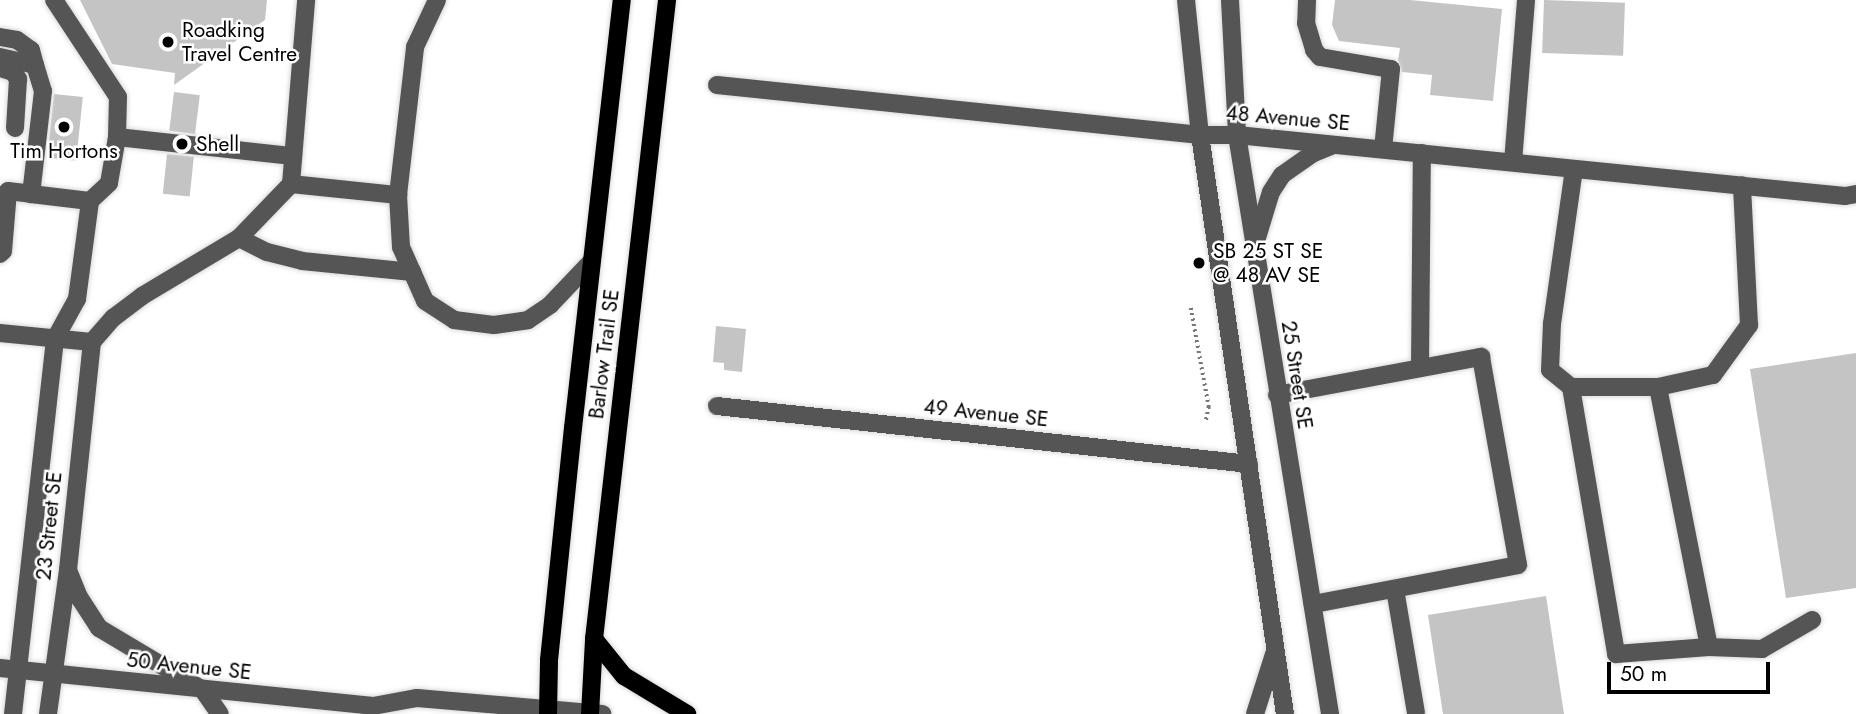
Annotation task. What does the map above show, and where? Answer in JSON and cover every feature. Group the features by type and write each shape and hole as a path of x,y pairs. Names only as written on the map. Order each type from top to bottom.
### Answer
{"main road":[{"name":"Barlow Trail SE","path":"548,711 549,660 622,0"},
{"name":"Barlow Trail SE","path":"594,714 594,639 667,0"},
{"path":"594,639 624,676 687,714"}],"street":[{"path":"54,0 118,97 117,138 109,183 90,201 77,299 55,339"},
{"path":"0,333 92,342 113,318 142,296 239,238 290,184 306,0"},
{"path":"437,0 415,47 398,195 401,247 425,301 454,320 494,325 528,320 550,305 591,262"},
{"path":"1186,0 1200,135 1285,714"},
{"name":"25 Street SE","path":"1230,0 1237,135 1330,714"},
{"path":"1307,0 1310,39 1320,57 1391,69 1383,149"},
{"path":"1513,163 1527,0"},
{"path":"0,37 17,40 31,50 43,91 31,194"},
{"path":"0,57 35,65"},
{"path":"0,68 13,72 18,79 15,128"},
{"name":"48 Avenue SE","path":"717,85 1200,135 1237,135 1742,186 1856,194"},
{"path":"117,138 293,156"},
{"path":"1254,247 1271,192 1282,175 1314,153 1334,144"},
{"path":"1420,368 1422,153"},
{"path":"1574,169 1552,323 1550,370 1571,387 1658,387 1713,375 1749,325 1742,186"},
{"path":"290,184 398,195"},
{"path":"0,254 3,251 8,191 90,201"},
{"path":"239,238 267,253 302,261 412,272"},
{"name":"23 Street SE","path":"13,714 9,669 55,339"},
{"name":"23 Street SE","path":"48,714 68,570 92,342"},
{"path":"1277,395 1481,357 1518,565 1313,604"},
{"path":"1571,387 1616,654 1709,648 1762,649 1812,620"},
{"path":"1658,387 1709,648"},
{"name":"49 Avenue SE","path":"717,406 1249,464"},
{"path":"68,570 79,597 99,628 130,649 203,690 220,714"},
{"path":"1395,589 1416,713"},
{"path":"1255,714 1276,647"},
{"name":"50 Avenue SE","path":"9,669 378,710 417,698 594,714"}],"path":[{"path":"1191,308 1209,407 1206,422"}],"building":[{"name":"Roadking Travel Centre","path":"80,0 267,0 265,20 174,85 175,73 112,64"},
{"path":"1335,0 1410,0 1502,9 1493,101 1430,95 1432,75 1402,72 1398,60 1400,48 1339,41 1332,25"},
{"path":"1544,0 1625,3 1623,56 1542,53"},
{"path":"174,92 200,95 195,134 169,131"},
{"name":"Tim Hortons","path":"54,94 83,97 76,161 47,158"},
{"path":"167,154 194,157 190,197 163,194"},
{"path":"716,326 746,329 742,372 724,370 724,363 713,362"},
{"path":"1856,353 1856,588 1786,598 1750,369"},
{"path":"1546,596 1564,714 1443,714 1428,615"}],"place":[{"name":"Roadking Travel Centre","path":"168,42"},
{"name":"Tim Hortons","path":"64,127"},
{"name":"Shell","path":"182,144"},
{"name":"SB 25 ST SE @ 48 AV SE","path":"1199,263"}]}
